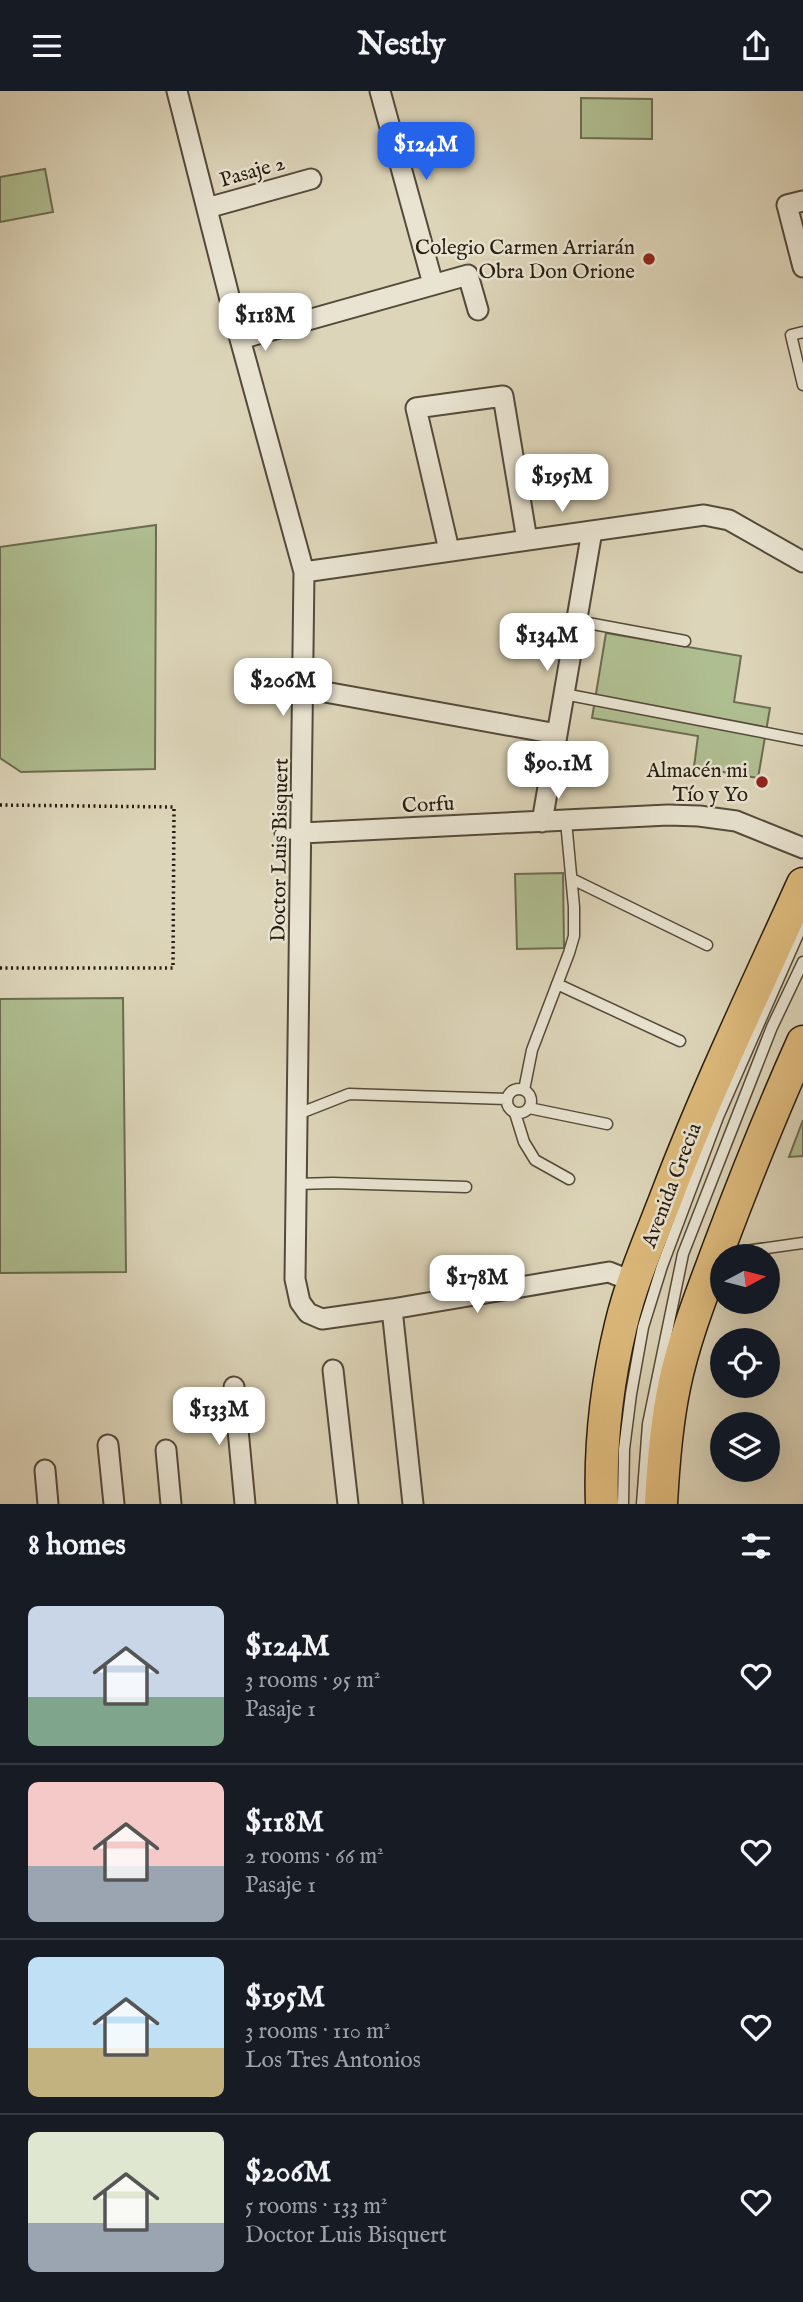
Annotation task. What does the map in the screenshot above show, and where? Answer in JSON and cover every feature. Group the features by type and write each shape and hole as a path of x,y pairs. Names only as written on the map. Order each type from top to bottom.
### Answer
{"main road":[{"name":"Avenida Grecia","path":"602,1504 602,1459 611,1373 621,1324 634,1282 697,1117 803,884"},
{"path":"720,1244 763,1131 803,1042"},
{"path":"661,1504 663,1461 674,1385 710,1271"}],"street":[{"name":"Doctor Luis Bisquert","path":"177,91 240,339 304,572 295,1279 300,1302 308,1313 322,1319 392,1309"},
{"path":"380,91 433,284"},
{"name":"Pasaje 2","path":"207,208 310,179"},
{"path":"803,201 787,205 803,267"},
{"path":"240,339 468,275 478,310"},
{"path":"449,551 416,408 503,396 527,540"},
{"path":"304,572 704,515 729,520 803,562"},
{"path":"542,822 592,531"},
{"path":"303,688 557,734"},
{"name":"Corfu","path":"302,833 668,815 736,821 803,848"},
{"path":"413,1504 392,1309 609,1272 634,1282"},
{"path":"332,1370 348,1504"},
{"path":"234,1387 245,1504"},
{"path":"108,1444 114,1504"},
{"path":"166,1450 171,1504"},
{"path":"45,1470 48,1504"}],"lane":[{"path":"803,332 791,335 803,385"},
{"path":"577,621 685,641"},
{"path":"564,694 803,740"},
{"path":"524,1090 532,1050 574,936 566,821"},
{"path":"280,834 302,833"},
{"path":"572,879 707,945"},
{"path":"623,1504 624,1449 643,1327 662,1266 718,1117 803,923"},
{"path":"642,1504 648,1424 683,1254 772,1027 803,962"},
{"path":"557,984 680,1041"},
{"path":"524,1090 513,1091 508,1099 524,1142 535,1160 569,1179"},
{"path":"515,1113 525,1112 529,1108 531,1098 524,1090"},
{"path":"298,1114 349,1094 508,1099"},
{"path":"529,1108 607,1124"},
{"path":"296,1184 466,1187"},
{"path":"780,1246 803,1243"}],"path":[{"path":"0,805 174,807 173,968 0,968"}],"green space":[{"path":"581,98 652,99 652,139 581,138"},
{"path":"45,169 53,212 0,222 0,177"},
{"path":"156,525 155,769 21,772 0,758 0,547"},
{"path":"606,633 741,656 734,702 770,708 758,778 694,767 698,736 592,718"},
{"path":"563,873 564,948 517,949 515,874"},
{"path":"123,998 126,1272 0,1273 0,999"},
{"path":"803,1120 803,1156 789,1157"}],"place":[{"name":"Colegio Carmen Arriarán Obra Don Orione","path":"649,259"},
{"name":"Almacén mi Tío y Yo","path":"762,782"}]}
